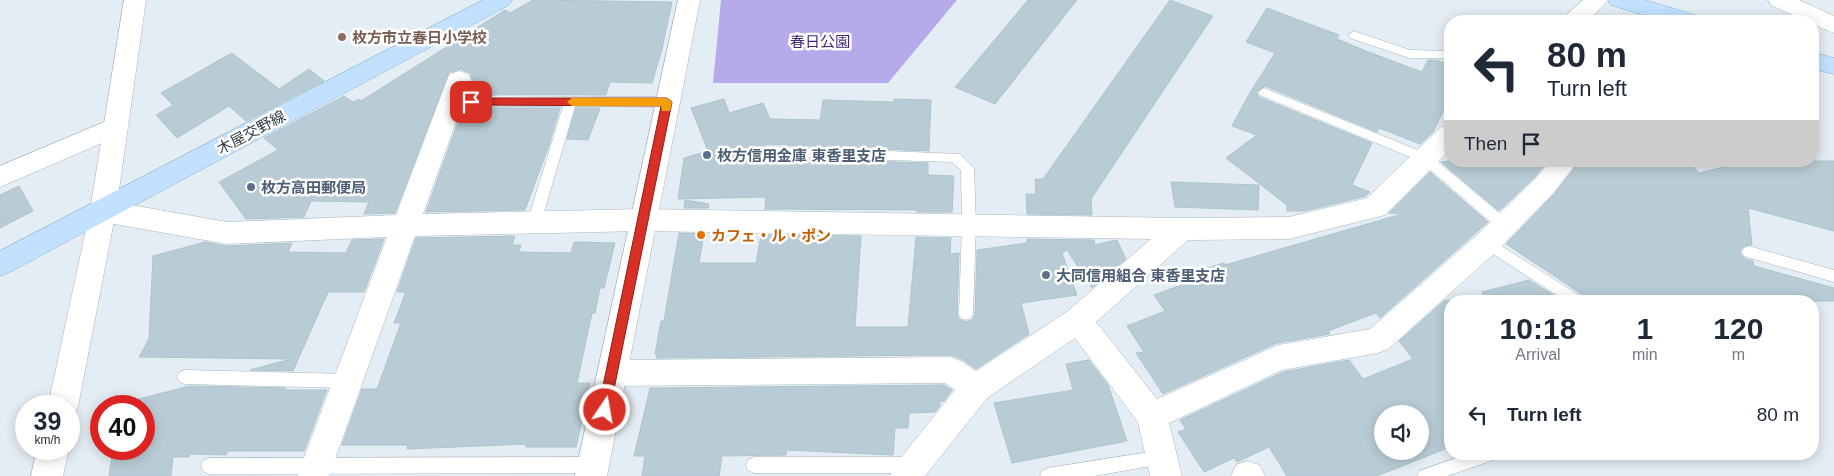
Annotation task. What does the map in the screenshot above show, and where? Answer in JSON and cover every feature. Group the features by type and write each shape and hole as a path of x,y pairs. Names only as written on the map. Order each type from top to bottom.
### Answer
{"main road":[{"name":"木屋交野線","path":"0,264 501,0"},
{"path":"1619,0 1668,15"},
{"path":"1819,62 1834,66"}],"street":[{"path":"65,395 103,210 135,0"},
{"path":"592,470 642,220 689,0"},
{"path":"1581,15 1597,0"},
{"path":"1779,0 1812,15"},
{"path":"1819,18 1834,25"},
{"path":"314,471 455,91"},
{"path":"0,178 116,126"},
{"path":"103,210 227,233 406,225 642,220 1182,229 1289,228 1375,207 1444,140"},
{"path":"1152,416 1278,358 1378,340 1496,234 1545,185 1560,167"},
{"path":"909,470 976,388 1078,320 1182,229"},
{"path":"1078,320 1152,416 1164,466"},
{"path":"612,373 950,370 976,388"},
{"path":"47,476 51,460"}],"lane":[{"path":"1354,35 1409,54 1444,54"},
{"path":"455,91 570,102 667,102"},
{"path":"1264,92 1425,158 1496,234 1570,295"},
{"path":"534,223 570,102"},
{"path":"767,151 955,157 966,168 969,226 966,314"},
{"path":"1749,252 1834,276"},
{"path":"185,377 348,381"},
{"path":"1424,476 1472,460"},
{"path":"754,465 909,470"},
{"path":"209,466 314,471 592,470"},
{"path":"1048,476 1164,466"}],"green space":[{"name":"春日公園","path":"721,0 957,0 888,83 713,83"}],"building":[{"path":"533,0 672,2 662,49 652,83 610,82 606,95 468,94 473,81 470,73 460,69 449,72 395,213 364,214 369,202 311,201 304,217 246,219 219,182 278,150 264,138 344,96 353,102 359,99 361,101 505,10 510,13"},
{"path":"1028,0 1077,0 995,104 955,87"},
{"path":"1170,0 1213,16 1091,199 1092,215 1027,214 1026,194 1036,194 1035,179 1043,179"},
{"path":"1267,8 1339,35 1337,39 1422,72 1428,60 1436,60 1444,63 1444,110 1433,132 1420,144 1379,128 1377,132 1265,86 1256,92 1259,97 1372,143 1352,185 1370,192 1366,196 1305,211 1287,211 1287,205 1226,158 1257,135 1232,126 1275,53 1246,42"},
{"path":"232,53 279,89 309,69 324,81 246,121 229,106 177,138 156,115 173,105 161,93"},
{"path":"724,99 729,113 763,103 770,119 820,120 823,100 894,102 894,99 931,100 929,151 767,144 761,146 759,152 761,156 767,158 928,163 928,175 954,176 952,212 765,209 766,197 678,199 684,158 708,151 691,108"},
{"path":"463,108 560,108 548,148 525,210 426,212"},
{"path":"576,108 600,108 588,140 567,139"},
{"path":"1819,161 1834,161 1834,231 1748,208 1752,245 1743,246 1740,251 1743,258 1753,261 1754,266 1834,288 1834,301 1819,301 1819,295 1583,295 1506,244 1555,193 1575,167 1694,167 1699,173 1724,167 1819,167"},
{"path":"1447,167 1542,167 1535,177 1499,211"},
{"path":"1430,172 1488,222 1380,318 1376,313 1328,331 1330,334 1277,343 1163,394 1136,353 1144,352 1127,326 1165,311 1154,295 1198,279 1194,272 1224,263 1225,265 1402,214 1389,213"},
{"path":"1171,182 1259,185 1258,210 1175,207"},
{"path":"19,186 33,211 0,228 0,195"},
{"path":"685,200 709,204 708,208 684,208"},
{"path":"679,233 704,234 699,263 756,263 761,235 861,236 855,327 908,327 916,237 951,238 950,254 959,253 957,314 959,319 965,322 972,320 975,314 977,250 1027,243 1027,239 1094,240 1095,245 1117,240 1126,259 1110,272 1097,275 1098,283 1092,288 1067,250 1062,253 1077,295 1021,303 1029,334 976,369 962,359 950,355 656,358 657,354 655,354 661,321 664,321"},
{"path":"515,236 512,245 521,245 519,252 571,253 574,242 615,243 604,288 600,288 595,313 592,313 577,383 590,383 576,447 526,447 526,444 407,449 408,445 342,445 362,389 377,389 401,323 394,323 406,292 397,292 416,238"},
{"path":"384,239 364,292 328,292 293,371 250,370 291,359 139,357 149,339 153,256 205,242 227,246 292,243 288,252 346,253 352,240"},
{"path":"1529,280 1553,295 1482,295 1482,292"},
{"path":"1444,301 1444,449 1429,455 1429,405 1374,405 1374,460 1417,460 1377,476 1287,476 1269,447 1237,462 1234,458 1204,472 1178,432 1186,429 1180,420 1283,372 1349,360 1363,379 1413,359 1399,341"},
{"path":"1089,360 1108,385 1127,441 1012,463 994,403 1073,390 1066,364"},
{"path":"944,385 952,390 944,401 940,401 940,406 935,412 909,413 908,428 895,428 893,455 787,450 786,455 722,456 719,476 642,476 645,456 634,456 650,388"},
{"path":"189,386 327,390 304,451 228,451 226,455 190,454 189,457 173,457 171,476 109,476 111,460 155,460 154,395"}],"slow traffic":[{"path":"572,102 667,102 666,108"}],"place":[{"name":"枚方市立春日小学校","path":"342,37"},
{"name":"枚方信用金庫 東香里支店","path":"707,155"},
{"name":"枚方高田郵便局","path":"251,187"},
{"name":"カフェ・ル・ポン","path":"701,235"},
{"name":"大同信用組合 東香里支店","path":"1046,275"}],"route":[{"path":"471,102 667,102 605,410"}]}
